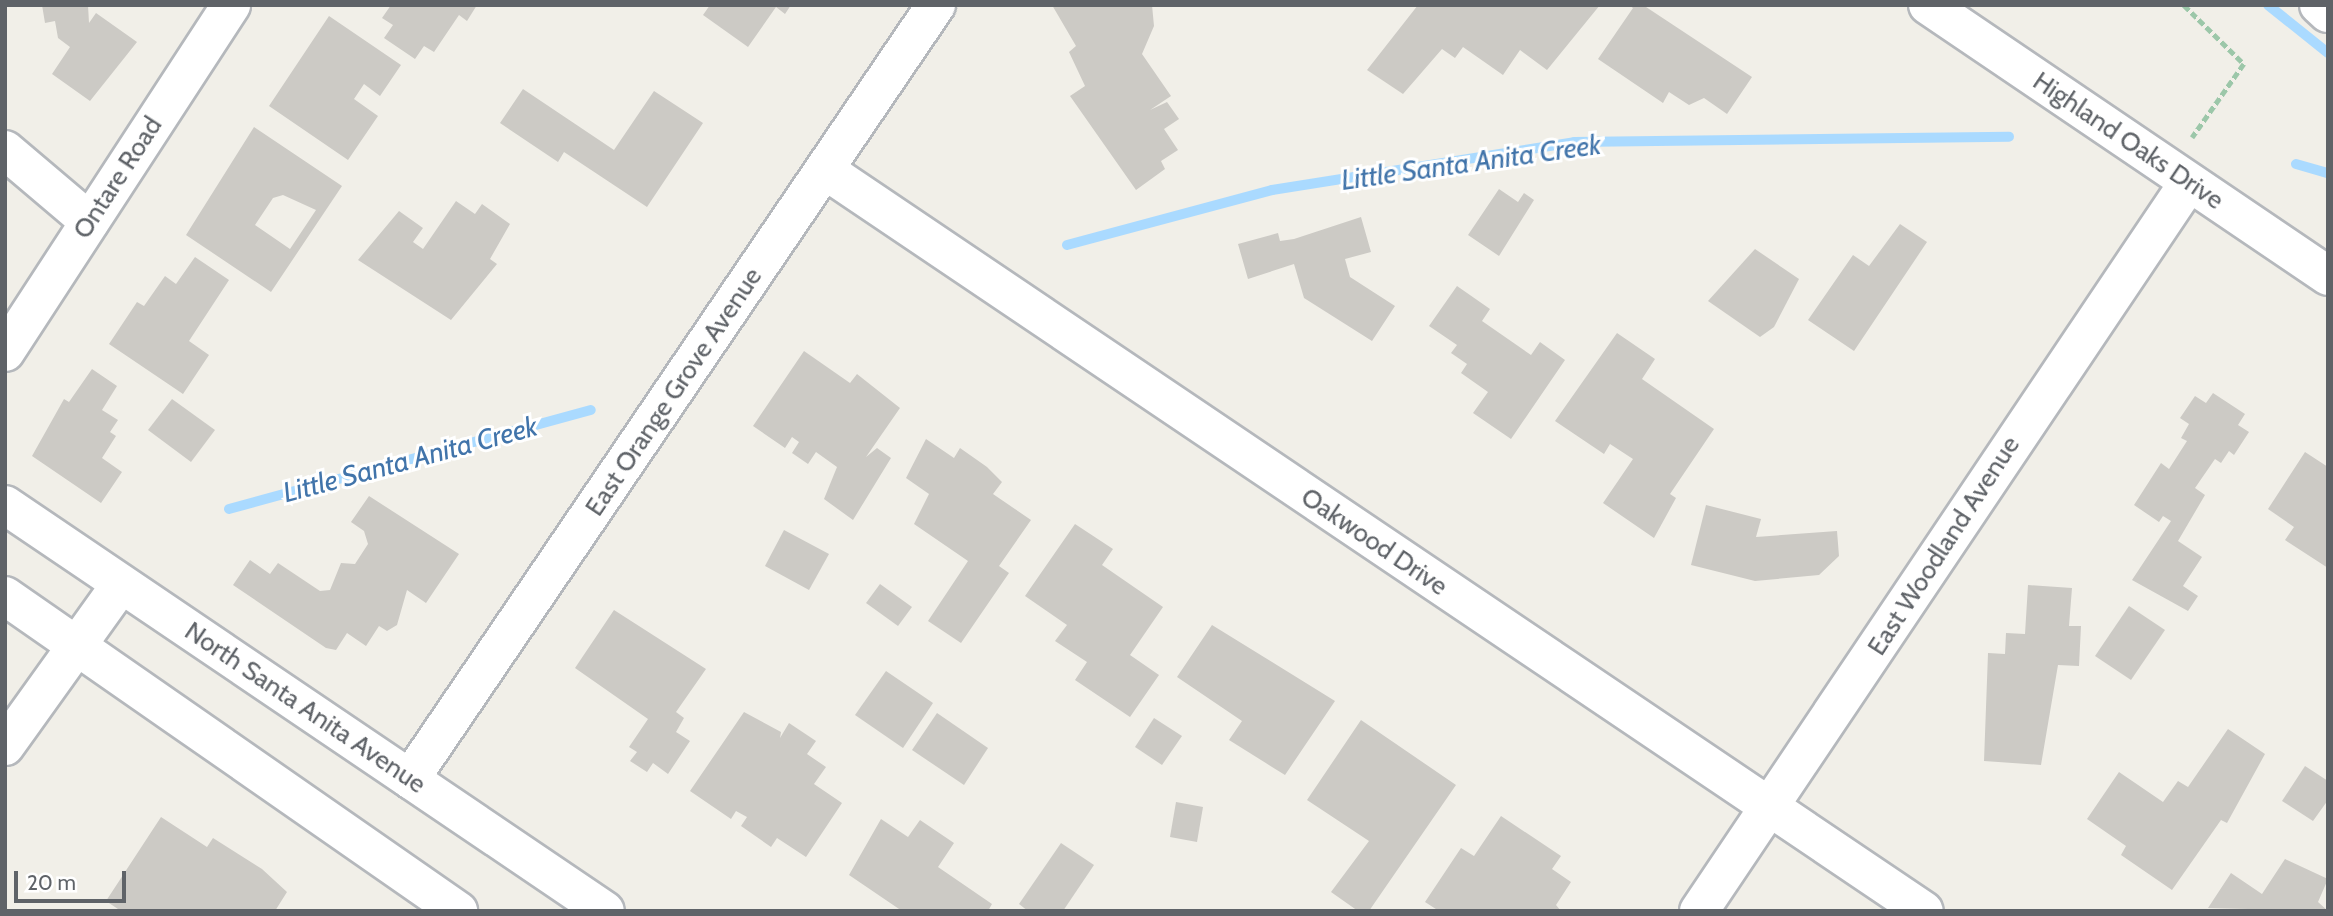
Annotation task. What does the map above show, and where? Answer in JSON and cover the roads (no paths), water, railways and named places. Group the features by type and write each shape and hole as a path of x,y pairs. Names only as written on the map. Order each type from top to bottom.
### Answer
{"street":[{"name":"Ontare Road","path":"5,352 231,5"},
{"name":"East Orange Grove Avenue","path":"410,779 936,5"},
{"name":"Highland Oaks Drive","path":"1928,5 2328,276"},
{"path":"2319,5 2328,13"},
{"path":"5,150 90,222"},
{"name":"Oakwood Drive","path":"825,170 1924,911"},
{"name":"East Woodland Avenue","path":"1699,911 1770,807 2180,176"},
{"name":"North Santa Anita Avenue","path":"5,505 605,911"},
{"path":"5,746 121,584"},
{"path":"5,596 458,911"}],"waterway":[{"path":"2268,5 2328,53"},
{"name":"Little Santa Anita Creek","path":"1067,245 1272,190 1574,142 2009,137"},
{"name":"Little Santa Anita Creek","path":"2296,164 2328,173"},
{"name":"Little Santa Anita Creek","path":"229,509 591,410"}]}
